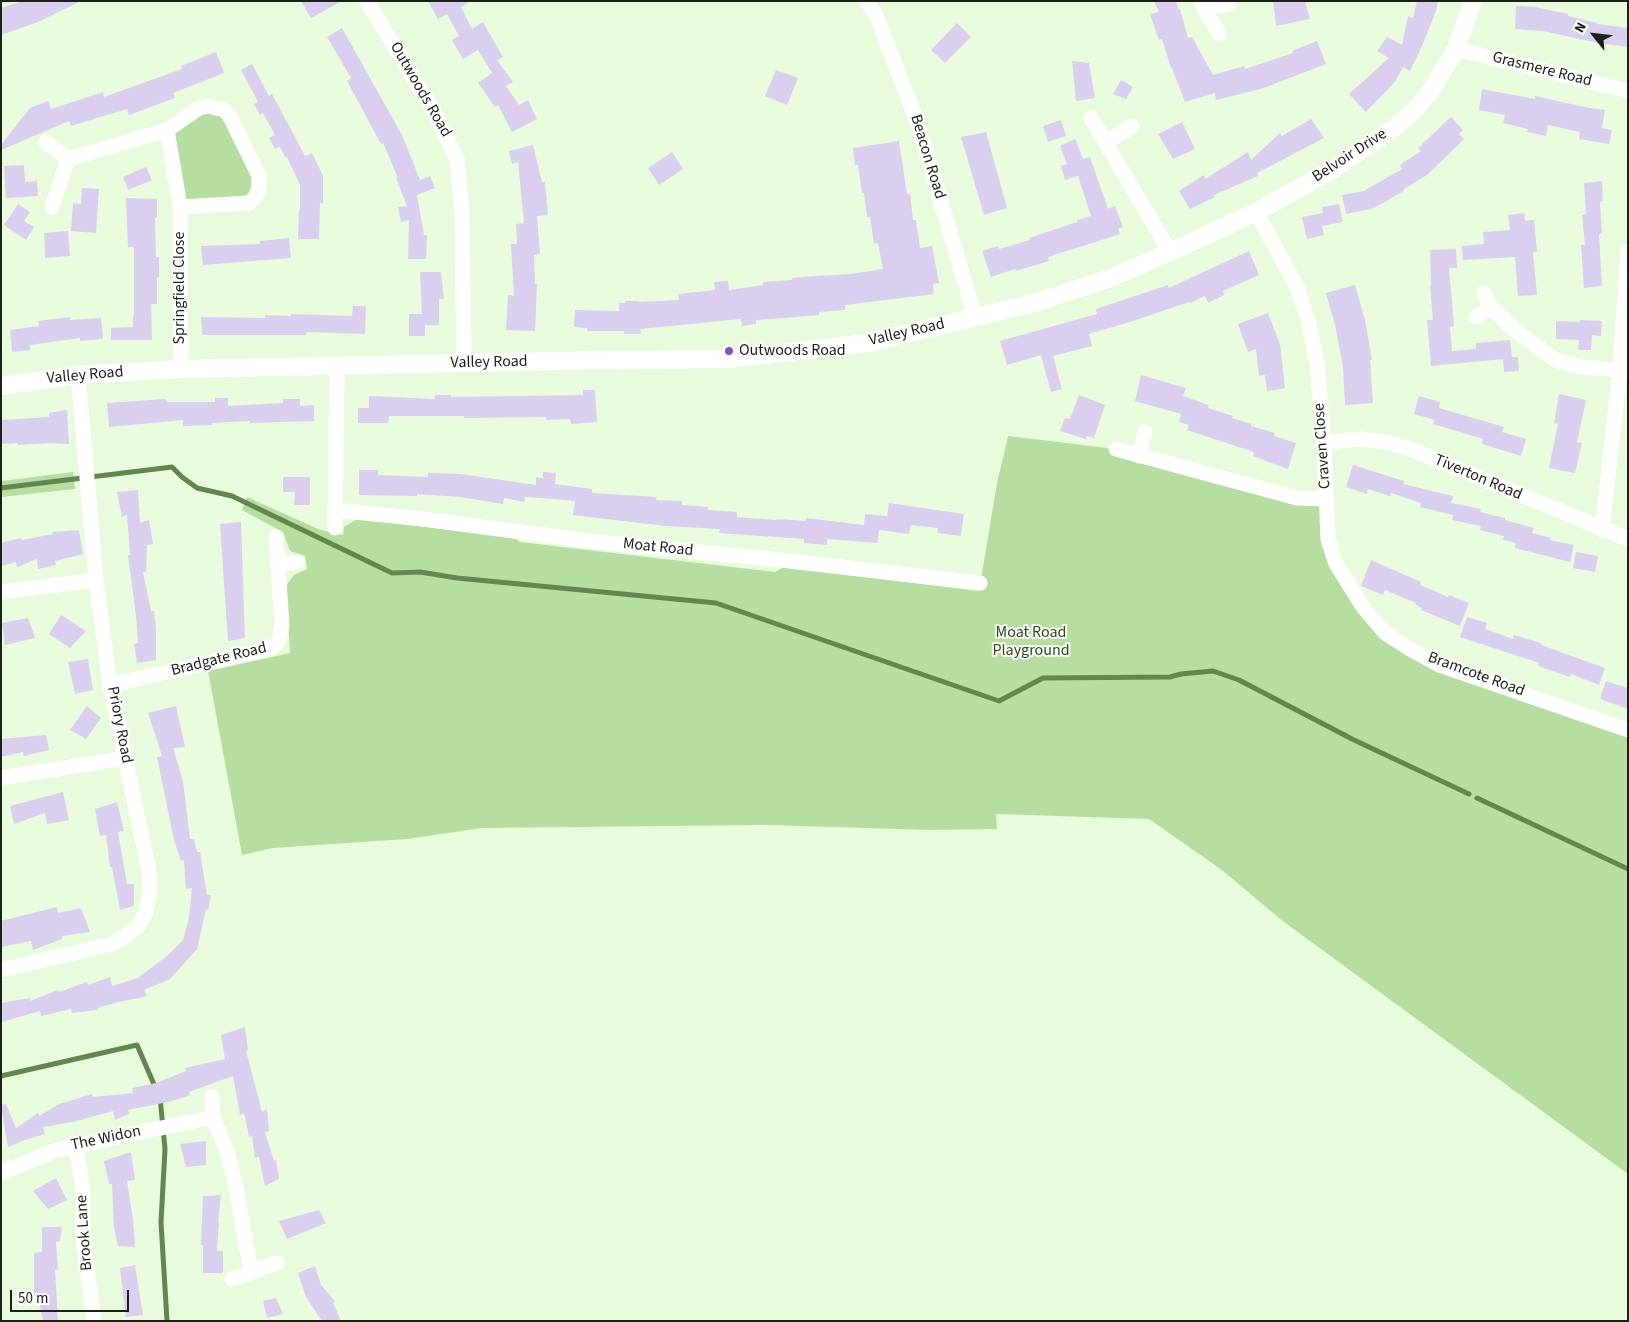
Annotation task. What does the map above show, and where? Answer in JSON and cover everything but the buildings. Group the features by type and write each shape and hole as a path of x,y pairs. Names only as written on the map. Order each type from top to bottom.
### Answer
{"street":[{"name":"Outwoods Road","path":"367,1 433,110 458,159 462,210 464,364"},
{"name":"Beacon Road","path":"866,1 879,22 917,121 975,317"},
{"name":"Belvoir Drive","path":"975,317 1034,303 1108,279 1256,212 1332,170 1392,130 1413,112 1430,92 1456,49 1473,1"},
{"path":"1219,34 1202,5 1229,4"},
{"name":"Grasmere Road","path":"1456,49 1628,91"},
{"path":"68,159 167,130 199,108 208,106 224,110 229,115 259,176 259,188 256,196 249,203 180,207"},
{"path":"1091,118 1170,252"},
{"path":"1106,142 1132,126"},
{"name":"Springfield Close","path":"167,130 180,207 181,369"},
{"path":"46,142 68,159"},
{"path":"52,207 68,159"},
{"name":"Craven Close","path":"1116,449 1297,498 1327,499 1317,364 1308,319 1297,287 1256,212"},
{"path":"1602,530 1620,370 1628,252"},
{"path":"1484,293 1491,307 1517,332 1556,360 1581,367 1620,370"},
{"path":"1476,317 1491,307"},
{"name":"Valley Road","path":"1,386 78,375 181,369 730,359 868,343 975,317"},
{"path":"335,528 337,365"},
{"name":"Priory Road","path":"1,970 112,944 139,925 146,912 150,876 110,685 96,580 78,375"},
{"path":"1139,456 1145,432"},
{"name":"Tiverton Road","path":"1324,442 1360,439 1386,442 1410,449 1602,530 1628,539"},
{"name":"Bramcote Road","path":"1327,499 1328,540 1336,564 1363,607 1385,633 1410,650 1440,665 1628,730"},
{"name":"Moat Road","path":"335,510 433,520 597,542 781,560 980,583"},
{"name":"Bradgate Road","path":"110,685 270,650 279,640 282,626 276,537"},
{"path":"278,564 297,562"},
{"path":"1,592 96,580"},
{"path":"1,778 126,758"},
{"path":"212,1097 213,1117 227,1152 236,1188 251,1272"},
{"name":"The Widon","path":"1,1173 53,1151 213,1117"},
{"name":"Brook Lane","path":"75,1146 83,1189 83,1237 94,1321"},
{"path":"232,1280 277,1263"}],"green space":[{"path":"216,107 255,165 256,196 180,207 167,130"},
{"name":"Moat Road Playground","path":"1008,436 1116,449 1327,499 1328,540 1357,597 1405,646 1628,729 1628,1174 1280,919 1222,870 1149,819 996,814 997,829 930,830 766,825 482,828 407,839 273,848 242,855 208,671 290,653 286,586 294,575 307,569 305,556 290,551 283,532 242,510 247,497 318,529 343,535 344,527 357,519 515,537 520,542 775,572 784,567 979,591 997,483"},
{"path":"73,472 75,489 1,497 1,481"}],"waterway":[{"path":"1,488 172,467 197,488 232,496 392,573 420,572 457,578 716,603 999,701 1043,678 1170,677 1213,671 1239,680 1354,740 1469,794"},
{"path":"1477,798 1628,869"},
{"path":"1,1076 137,1045 156,1089"},
{"path":"160,1097 165,1149 161,1222 167,1321"}],"place":[{"name":"Outwoods Road","path":"729,351"}]}
